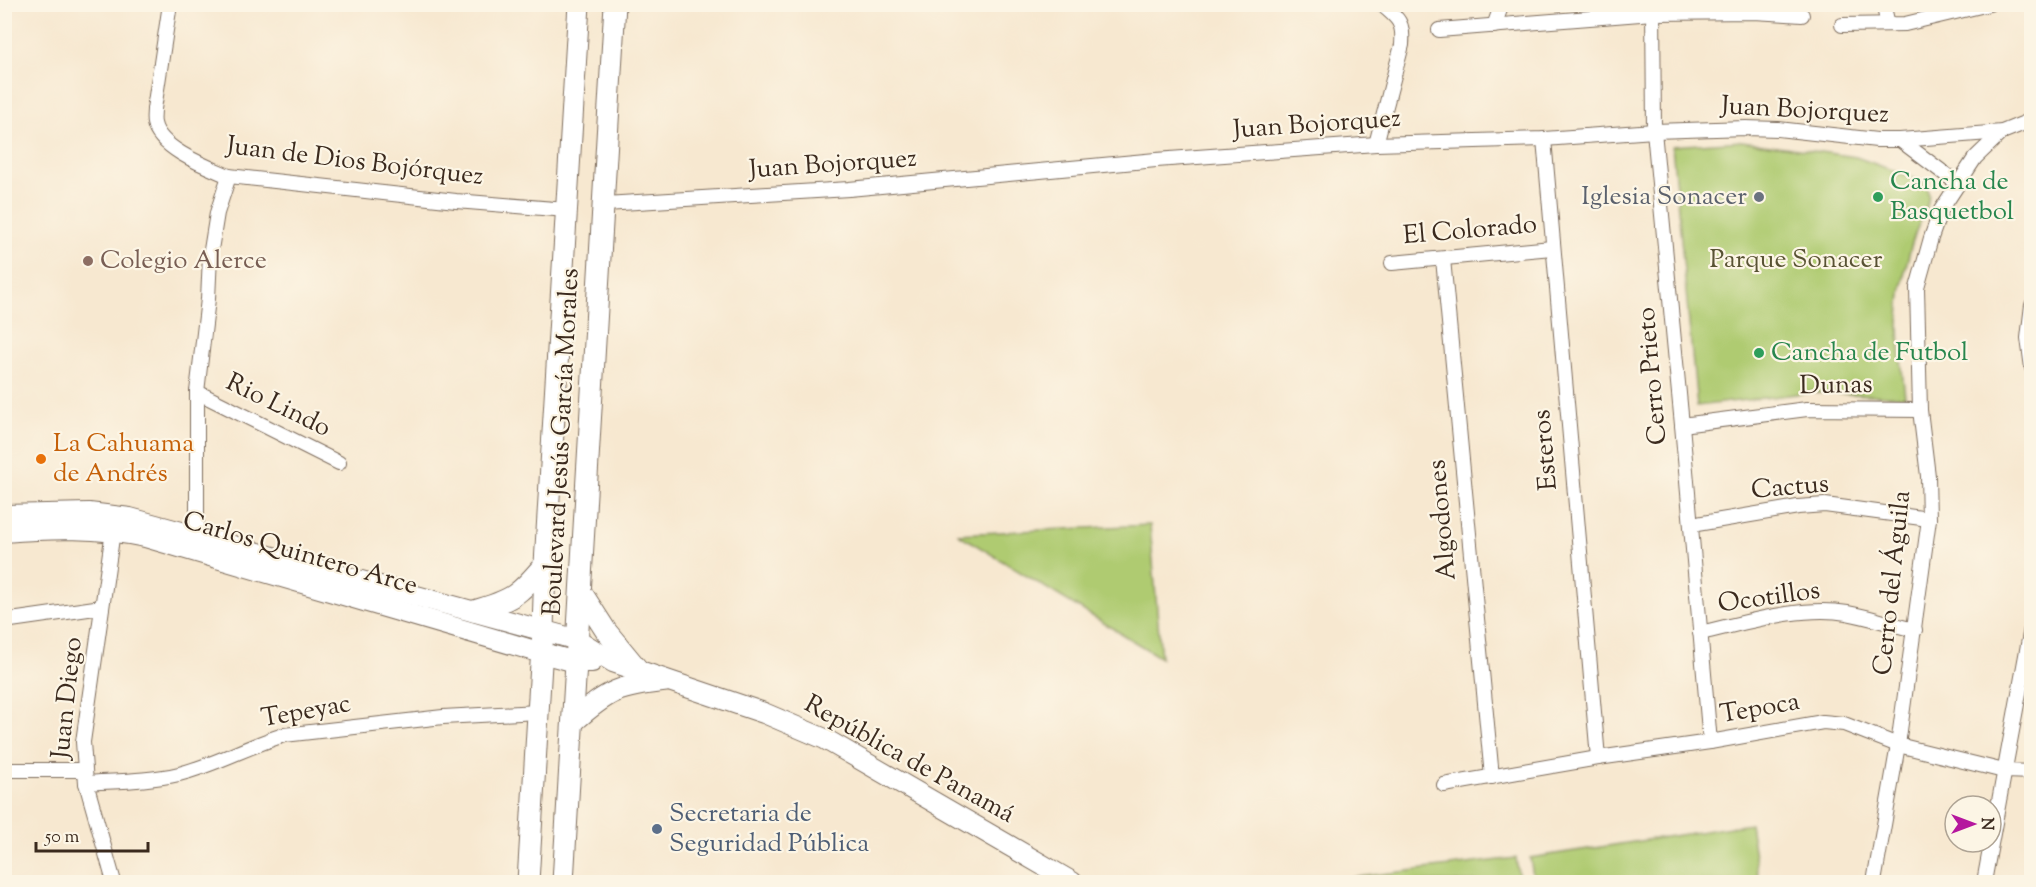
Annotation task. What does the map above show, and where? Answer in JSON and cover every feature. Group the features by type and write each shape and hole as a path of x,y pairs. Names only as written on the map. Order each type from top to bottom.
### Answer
{"main road":[{"name":"Boulevard Jesús García Morales","path":"528,882 579,4"},
{"name":"Boulevard Jesús García Morales","path":"563,882 615,4"},
{"name":"Carlos Quintero Arce","path":"4,515 69,512 115,523 197,536 542,653 576,662"},
{"name":"Carlos Quintero Arce","path":"4,532 115,523 145,537 346,586 474,611 578,640"},
{"path":"474,611 504,602 518,593 545,564"},
{"path":"581,592 606,632 639,670"},
{"name":"República de Panamá","path":"578,640 613,662 755,710 825,739 1072,882"},
{"name":"República de Panamá","path":"576,662 613,662"},
{"path":"573,722 597,701 620,688 666,681"}],"street":[{"name":"Juan de Dios Bojórquez","path":"170,4 154,109 154,123 159,133 171,146 200,164 229,176 456,201 567,210"},
{"path":"1376,144 1403,34 1401,23 1396,16 1381,4"},
{"path":"1494,26 1502,4"},
{"path":"1883,4 1887,24"},
{"path":"1842,26 1914,22 1989,4"},
{"path":"1439,30 1653,9 1754,8 1802,15"},
{"name":"Cerro Prieto","path":"1653,9 1654,131 1710,742"},
{"name":"Juan Bojorquez","path":"604,204 849,189 1156,160 1376,144 1544,139 1654,131 1746,128 1900,140 2002,132 2031,120"},
{"name":"Cerro del Águila","path":"1874,882 1898,746 1929,519 1928,476 1920,410 1917,288 1930,238 1941,210 1975,158 2002,132"},
{"name":"Esteros","path":"1544,139 1599,758"},
{"path":"1900,140 1957,183"},
{"path":"197,536 197,392 208,299 210,256 217,213 229,176"},
{"name":"El Colorado","path":"1392,263 1552,248"},
{"name":"Algodones","path":"1443,259 1492,777"},
{"path":"2031,305 2028,338 2031,368"},
{"name":"Rio Lindo","path":"197,392 339,463"},
{"name":"Dunas","path":"1682,425 1807,409 1920,410"},
{"name":"Cactus","path":"1691,525 1798,507 1825,505 1929,519"},
{"name":"Juan Diego","path":"114,882 85,777 84,734 115,523"},
{"path":"4,621 102,607"},
{"name":"Ocotillos","path":"1700,633 1805,612 1847,613 1915,630"},
{"path":"1984,882 2004,771 2028,664 2031,623"},
{"name":"Tepeyac","path":"4,770 85,777 177,774 201,768 264,741 284,735 443,717 538,712"},
{"name":"Tepoca","path":"1444,785 1823,722 1834,722 1855,728 1898,746 2004,771 2031,772"}],"green space":[{"name":"Parque Sonacer","path":"1742,141 1856,157 1924,182 1928,189 1928,202 1916,230 1905,271 1899,316 1905,397 1813,392 1697,406 1672,146"},
{"path":"1150,525 1161,658 958,534"},
{"path":"1750,824 1759,882 1534,882 1530,858"},
{"path":"1516,858 1519,882 1342,882 1342,879"}],"place":[{"name":"Iglesia Sonacer","path":"1759,197"},
{"name":"Cancha de Basquetbol","path":"1878,197"},
{"name":"Colegio Alerce","path":"88,261"},
{"name":"Cancha de Futbol","path":"1759,353"},
{"name":"La Cahuama de Andrés","path":"41,459"},
{"name":"Secretaria de Seguridad Pública","path":"657,829"}]}
